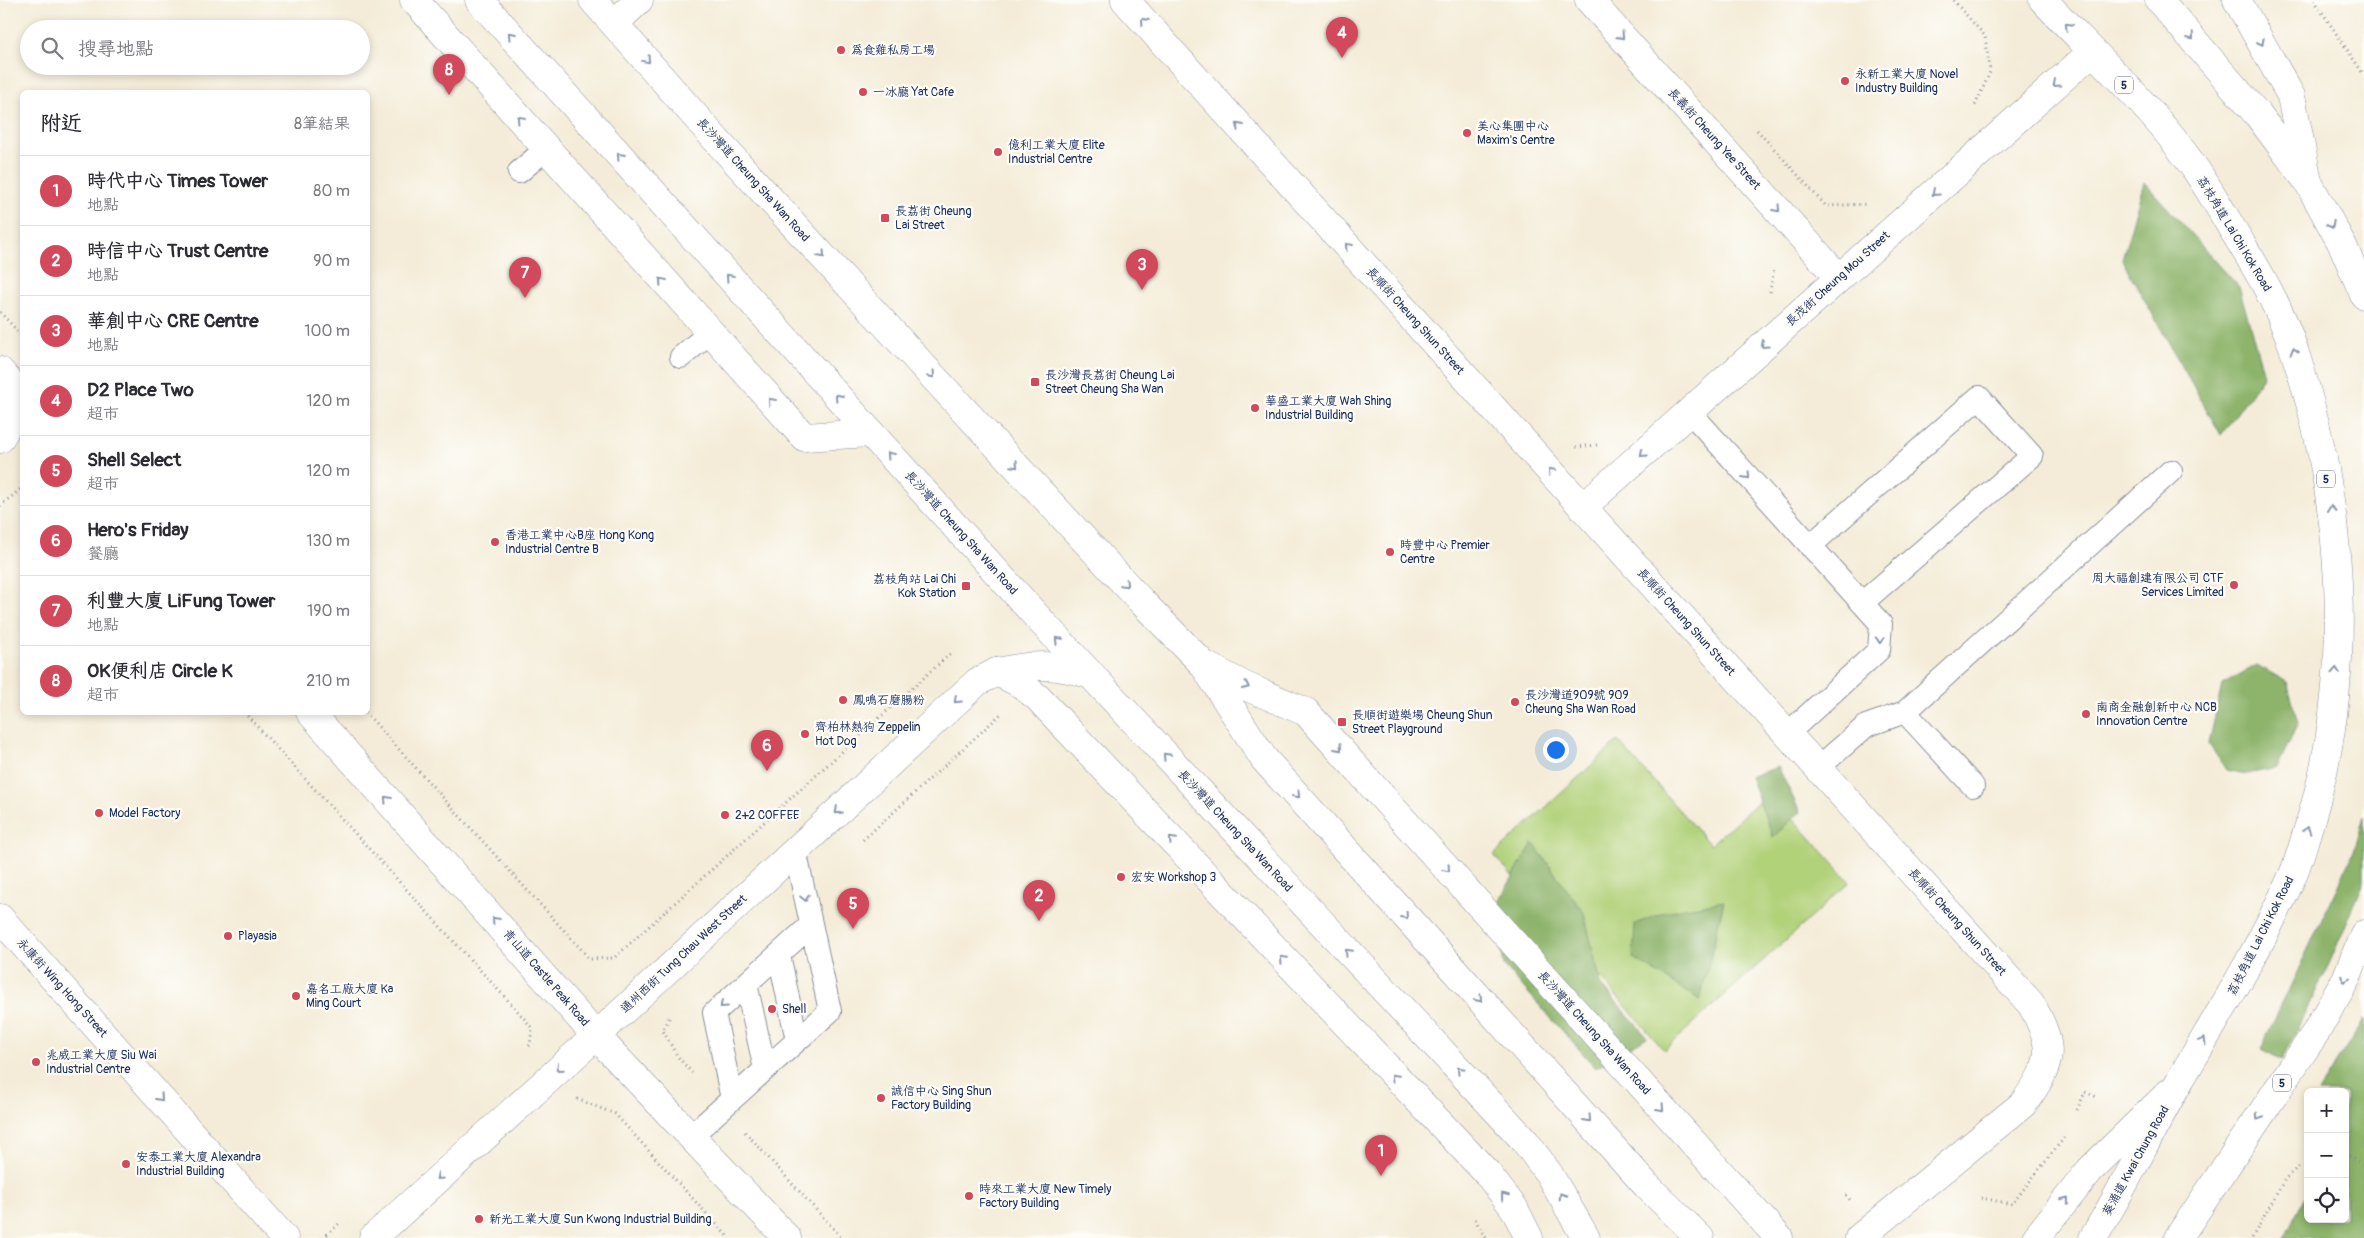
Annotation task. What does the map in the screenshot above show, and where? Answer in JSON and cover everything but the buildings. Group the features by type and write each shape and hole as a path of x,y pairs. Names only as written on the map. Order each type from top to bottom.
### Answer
{"main road":[{"path":"414,0 804,438 870,433"},
{"name":"長沙灣道 Cheung Sha Wan Road","path":"479,0 870,433 1524,1140 1549,1174 1586,1238"},
{"name":"長沙灣道 Cheung Sha Wan Road","path":"593,0 718,142 938,382 1142,602 1203,664 1264,759 1648,1186 1700,1238"},
{"path":"615,23 640,0"},
{"name":"長順街 Cheung Shun Street","path":"1125,0 2031,1004 2045,1028 2049,1058 2037,1086 2023,1104 1860,1238"},
{"name":"長義街 Cheung Yee Street","path":"1589,0 1839,278"},
{"name":"荔枝角道 Lai Chi Kok Road","path":"2043,0 2156,118 2196,170 2264,281 2293,344 2314,420 2331,506 2339,617 2334,710 2318,798 2292,877 2238,983 2178,1083"},
{"path":"2159,0 2258,115 2308,182 2343,246 2364,295"},
{"path":"2237,0 2291,96 2308,182"},
{"name":"長茂街 Cheung Mou Street","path":"1583,507 2092,52"},
{"path":"2,373 20,394"},
{"path":"0,439 7,429 10,405 2,373"},
{"name":"長沙灣道 Cheung Sha Wan Road","path":"1203,664 1245,686 1306,712 1779,1238"},
{"path":"996,672 1041,665 1064,667 1092,675"},
{"path":"996,672 1021,684 1038,698 1486,1173 1514,1208 1529,1238"},
{"name":"通州西街 Tung Chau West Street","path":"373,1238 596,1036 977,682 996,672"},
{"name":"青山道 Castle Peak Road","path":"313,715 596,1036 787,1238"},
{"name":"永康街 Wing Hong Street","path":"0,918 284,1238"},
{"name":"5","path":"2184,1234 2316,1032 2346,979 2364,934"},
{"path":"2036,1238 2090,1170 2178,1083"},
{"name":"葵涌道 Kwai Chung Road","path":"2094,1238 2124,1188 2178,1083"},
{"path":"1648,1186 1683,1238"}],"lane":[{"path":"519,172 546,149"},
{"path":"681,356 709,333"},
{"path":"1810,546 1979,397 2032,456 1862,603"},
{"path":"1690,412 1881,624 1880,650 1787,734"},
{"path":"1818,768 1866,726 1905,712 2170,471"},
{"path":"1905,712 1973,786"},
{"path":"691,1136 830,1011 795,850"},
{"path":"727,1103 714,1013 812,925"},
{"path":"779,955 797,1040"},
{"path":"746,984 765,1069"}],"path":[{"path":"1953,0 1985,36 1990,72 1975,107 1968,114"},
{"path":"2314,0 2364,75"},
{"path":"1752,125 1826,206 1868,204 1875,197"},
{"path":"1769,297 1774,268"},
{"path":"0,312 20,334"},
{"path":"1572,447 1606,444"},
{"path":"0,506 20,490"},
{"path":"368,715 590,959 614,958 950,654"},
{"path":"856,846 1004,711"},
{"path":"247,715 523,1017 532,1028 530,1045"},
{"path":"670,1016 663,1031 678,1057 727,1103 842,1238"},
{"path":"2077,1110 2085,1092 2097,1097"},
{"path":"570,1105 577,1099 615,1114 729,1238"},
{"path":"1981,1198 2012,1204 2064,1138"},
{"path":"2349,1156 2364,1166"},
{"path":"2252,1238 2285,1178 2299,1166"},
{"path":"1474,1216 1485,1238"}],"green space":[{"path":"2144,182 2239,287 2264,375 2221,435 2122,260"},
{"path":"2257,665 2287,682 2298,723 2277,768 2247,774 2226,770 2209,744 2222,684"},
{"path":"1618,741 1710,845 1769,792 1850,882 1664,1050 1494,855"},
{"path":"1778,767 1800,812 1773,837 1750,777"},
{"path":"2364,816 2364,882 2329,964 2282,1060 2261,1049 2355,849"},
{"path":"1533,843 1584,913 1601,984 1647,1037 1596,1068 1504,966 1495,907"},
{"path":"1724,901 1700,1000 1633,958 1635,924 1665,912"},
{"path":"2364,1019 2364,1238 2284,1238 2304,1200 2304,1223 2349,1223 2349,1088 2321,1088"}],"place":[{"name":"為食雞私房工場","path":"841,50"},
{"name":"D2 Place Two","path":"1342,58"},
{"name":"永新工業大廈 Novel Industry Building","path":"1845,81"},
{"name":"一冰廳 Yat Cafe","path":"863,92"},
{"name":"OK便利店 Circle K","path":"449,95"},
{"name":"美心集團中心 Maxim's Centre","path":"1467,133"},
{"name":"億利工業大廈 Elite Industrial Centre","path":"998,152"},
{"name":"長荔街 Cheung Lai Street","path":"885,218"},
{"name":"華創中心 CRE Centre","path":"1142,290"},
{"name":"利豐大廈 LiFung Tower","path":"525,298"},
{"name":"長沙灣長荔街 Cheung Lai Street Cheung Sha Wan","path":"1035,382"},
{"name":"華盛工業大廈 Wah Shing Industrial Building","path":"1255,408"},
{"name":"香港工業中心B座 Hong Kong Industrial Centre B","path":"495,542"},
{"name":"時豐中心 Premier Centre","path":"1390,552"},
{"name":"周大福創建有限公司 CTF Services Limited","path":"2234,585"},
{"name":"荔枝角站 Lai Chi Kok Station","path":"966,586"},
{"name":"鳳鳴石磨腸粉","path":"843,700"},
{"name":"長沙灣道909號 909 Cheung Sha Wan Road","path":"1515,702"},
{"name":"南商金融創新中心 NCB Innovation Centre","path":"2086,714"},
{"name":"長順街遊樂場 Cheung Shun Street Playground","path":"1342,722"},
{"name":"齊柏林熱狗 Zeppelin Hot Dog","path":"805,734"},
{"name":"Hero's Friday","path":"767,771"},
{"name":"Model Factory","path":"99,813"},
{"name":"2+2 COFFEE","path":"725,815"},
{"name":"宏安 Workshop 3","path":"1121,877"},
{"name":"時信中心 Trust Centre","path":"1039,921"},
{"name":"Shell Select","path":"853,929"},
{"name":"Playasia","path":"228,936"},
{"name":"嘉名工廠大廈 Ka Ming Court","path":"296,996"},
{"name":"Shell","path":"772,1009"},
{"name":"兆威工業大廈 Siu Wai Industrial Centre","path":"36,1062"},
{"name":"誠信中心 Sing Shun Factory Building","path":"881,1098"},
{"name":"安泰工業大廈 Alexandra Industrial Building","path":"126,1164"},
{"name":"時代中心 Times Tower","path":"1381,1176"},
{"name":"時來工業大廈 New Timely Factory Building","path":"969,1196"},
{"name":"新光工業大廈 Sun Kwong Industrial Building","path":"479,1219"}]}
